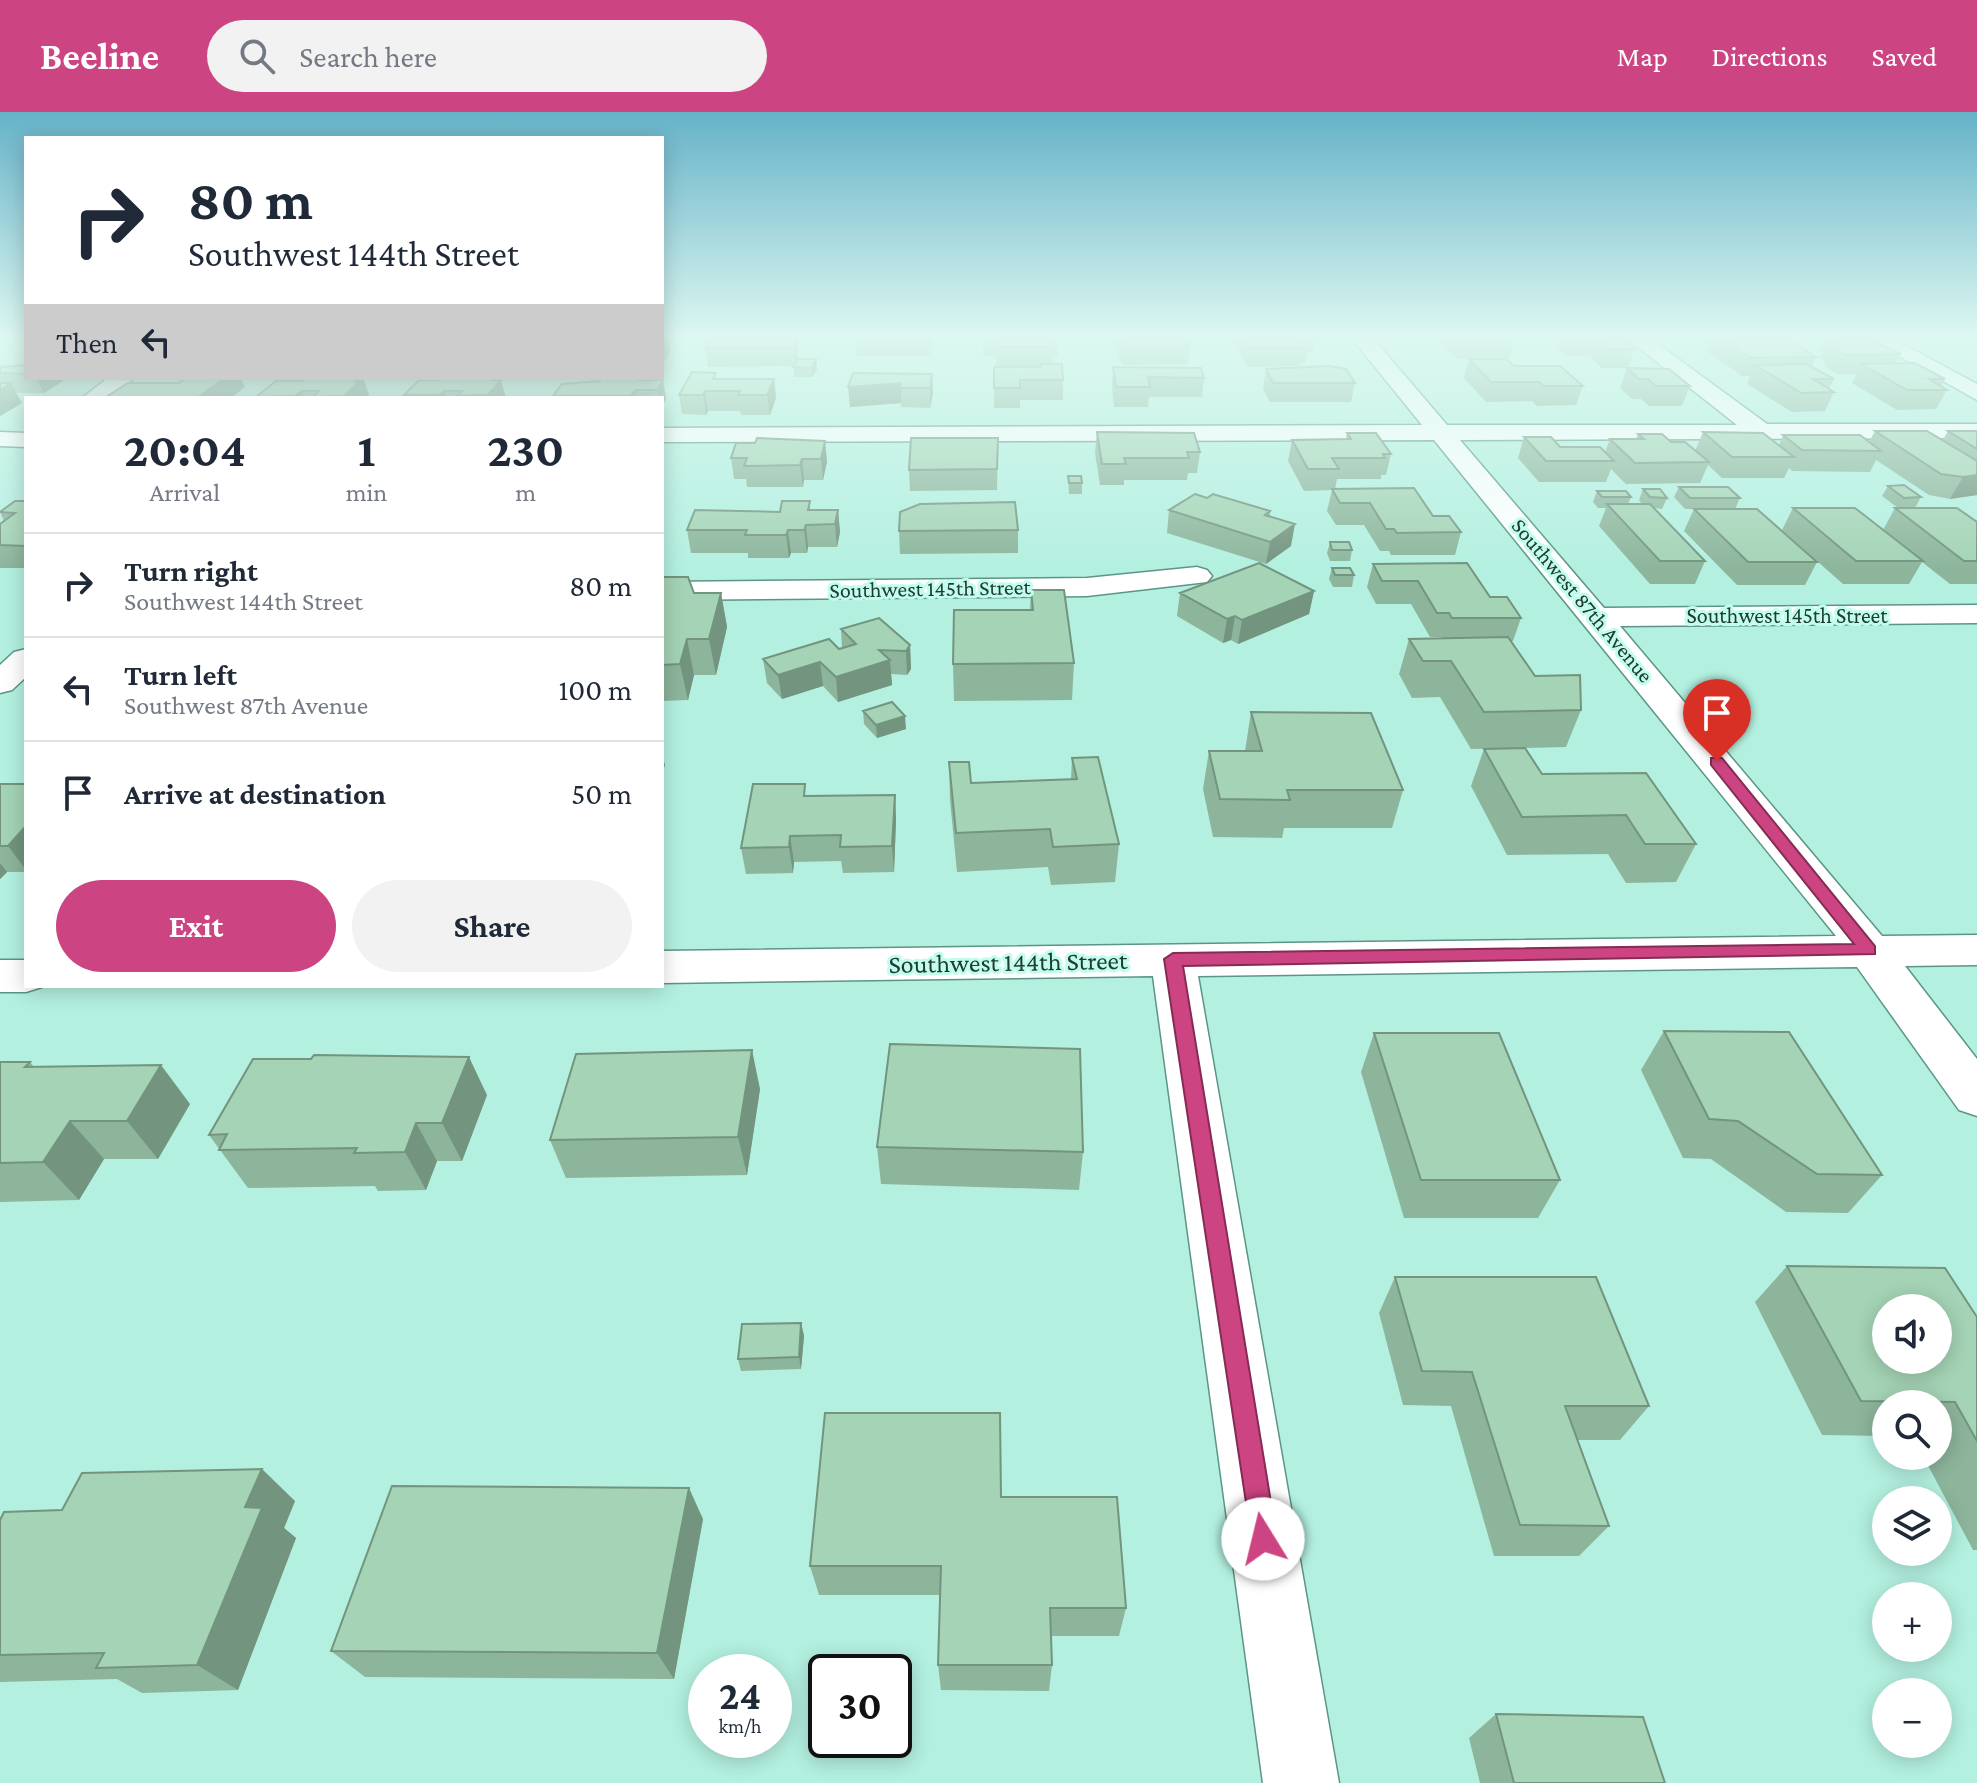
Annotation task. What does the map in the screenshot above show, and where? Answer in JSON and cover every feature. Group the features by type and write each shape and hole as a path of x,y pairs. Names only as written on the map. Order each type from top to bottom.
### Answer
{"street":[{"name":"Southwest 87th Avenue","path":"1425,414 1598,617 1869,950 1977,1096"},
{"path":"1738,414 1762,432"},
{"path":"664,435 1977,431"},
{"path":"0,439 24,440"},
{"name":"Southwest 145th Street","path":"664,591 1087,587 1197,576"},
{"name":"Southwest 145th Street","path":"1598,617 1977,614"},
{"path":"0,683 24,661"},
{"name":"Southwest 144th Street","path":"664,967 1977,950"},
{"path":"1173,959 1301,1783"},
{"path":"0,976 24,976"}],"building":[{"path":"1875,431 1927,431 1977,461 1977,475 1941,474"},
{"path":"1948,431 1977,431 1977,449"},
{"path":"1097,432 1194,433 1200,452 1187,452 1189,458 1124,458 1126,464 1102,464"},
{"path":"1703,432 1763,433 1794,457 1732,457"},
{"path":"1347,433 1376,433 1391,454 1383,454 1385,458 1332,458 1339,469 1308,469 1292,440 1351,439"},
{"path":"1638,434 1662,434 1671,442 1685,442 1709,462 1635,463 1610,439 1644,439"},
{"path":"1783,435 1860,435 1881,451 1802,450"},
{"path":"1524,437 1551,437 1560,447 1600,447 1614,461 1546,461"},
{"path":"757,438 825,441 821,459 802,459 800,465 744,466 747,458 731,458 736,443 755,443"},
{"path":"911,438 998,438 997,469 909,470"},
{"path":"1068,476 1081,476 1082,483 1069,483"},
{"path":"1904,485 1921,497 1904,498 1888,486"},
{"path":"1679,487 1728,487 1740,498 1690,498"},
{"path":"1414,488 1433,516 1449,516 1461,532 1397,533 1394,529 1386,529 1370,503 1340,503 1332,489"},
{"path":"1643,489 1660,489 1667,498 1650,497"},
{"path":"1597,491 1626,491 1631,497 1602,497"},
{"path":"1195,494 1207,498 1213,494 1270,511 1265,515 1295,524 1270,542 1169,510"},
{"path":"15,501 24,501 24,546 0,545 0,524 15,513 0,512"},
{"path":"782,501 810,501 808,510 838,510 835,524 806,525 804,530 788,530 786,535 745,535 747,530 687,530 695,510 780,512"},
{"path":"1015,502 1018,530 899,531 900,512 920,504"},
{"path":"1607,504 1650,504 1705,561 1660,561"},
{"path":"1793,508 1855,508 1923,561 1856,561"},
{"path":"1895,508 1957,508 1977,522 1977,561 1964,561"},
{"path":"1694,509 1757,509 1817,562 1748,562"},
{"path":"1330,542 1349,542 1352,550 1332,550"},
{"path":"1259,563 1314,591 1242,620 1235,616 1227,619 1180,593"},
{"path":"1467,563 1490,597 1507,597 1521,618 1452,618 1449,613 1437,613 1418,581 1382,581 1373,564"},
{"path":"1332,568 1350,568 1354,575 1335,575"},
{"path":"664,577 688,577 694,593 721,593 709,639 687,639 680,664 664,665"},
{"path":"1031,590 1064,590 1074,663 953,664 954,610 1033,610"},
{"path":"879,618 910,645 906,651 879,650 890,660 836,677 820,662 778,675 763,659 829,639 839,649 856,644 841,629"},
{"path":"1508,637 1535,676 1580,675 1581,710 1484,712 1451,661 1423,661 1409,639"},
{"path":"892,702 905,716 876,725 863,711"},
{"path":"1251,712 1371,713 1403,790 1287,790 1290,800 1220,799 1209,751 1262,751"},
{"path":"1525,748 1542,774 1646,773 1696,844 1645,844 1626,815 1522,817 1484,749"},
{"path":"1098,757 1119,844 1053,847 1050,829 956,833 949,762 969,762 971,783 1077,779 1072,758"},
{"path":"0,784 24,784 24,828 8,846 0,846"},
{"path":"753,784 805,784 804,796 895,795 892,846 840,847 841,835 790,836 789,847 741,848"},
{"path":"1664,1031 1789,1032 1882,1175 1817,1174 1738,1121 1709,1119"},
{"path":"1374,1033 1499,1033 1560,1180 1421,1180"},
{"path":"890,1044 1080,1049 1083,1152 877,1147"},
{"path":"752,1050 738,1137 550,1140 576,1054"},
{"path":"314,1055 469,1057 442,1123 416,1123 405,1152 354,1153 357,1148 219,1150 227,1134 209,1135 253,1059 311,1059"},
{"path":"0,1062 30,1062 25,1067 161,1065 127,1121 70,1121 43,1162 0,1163"},
{"path":"1787,1266 1945,1268 1977,1317 1977,1441 1955,1402 1952,1402 1952,1390 1872,1390 1872,1401 1861,1401"},
{"path":"1395,1277 1596,1277 1649,1406 1565,1406 1609,1526 1520,1525 1472,1372 1422,1371"},
{"path":"801,1323 799,1357 738,1359 742,1324"},
{"path":"825,1413 1000,1413 1001,1497 1117,1497 1126,1608 1050,1608 1052,1665 938,1665 941,1566 810,1566"},
{"path":"262,1469 245,1507 262,1508 197,1665 96,1668 104,1653 0,1655 0,1520 4,1512 62,1510 82,1473"},
{"path":"392,1486 689,1488 657,1653 331,1651"},
{"path":"1496,1714 1643,1717 1665,1783 1514,1783"}],"route":[{"path":"1263,1539 1173,959 1869,950 1717,761"}]}
